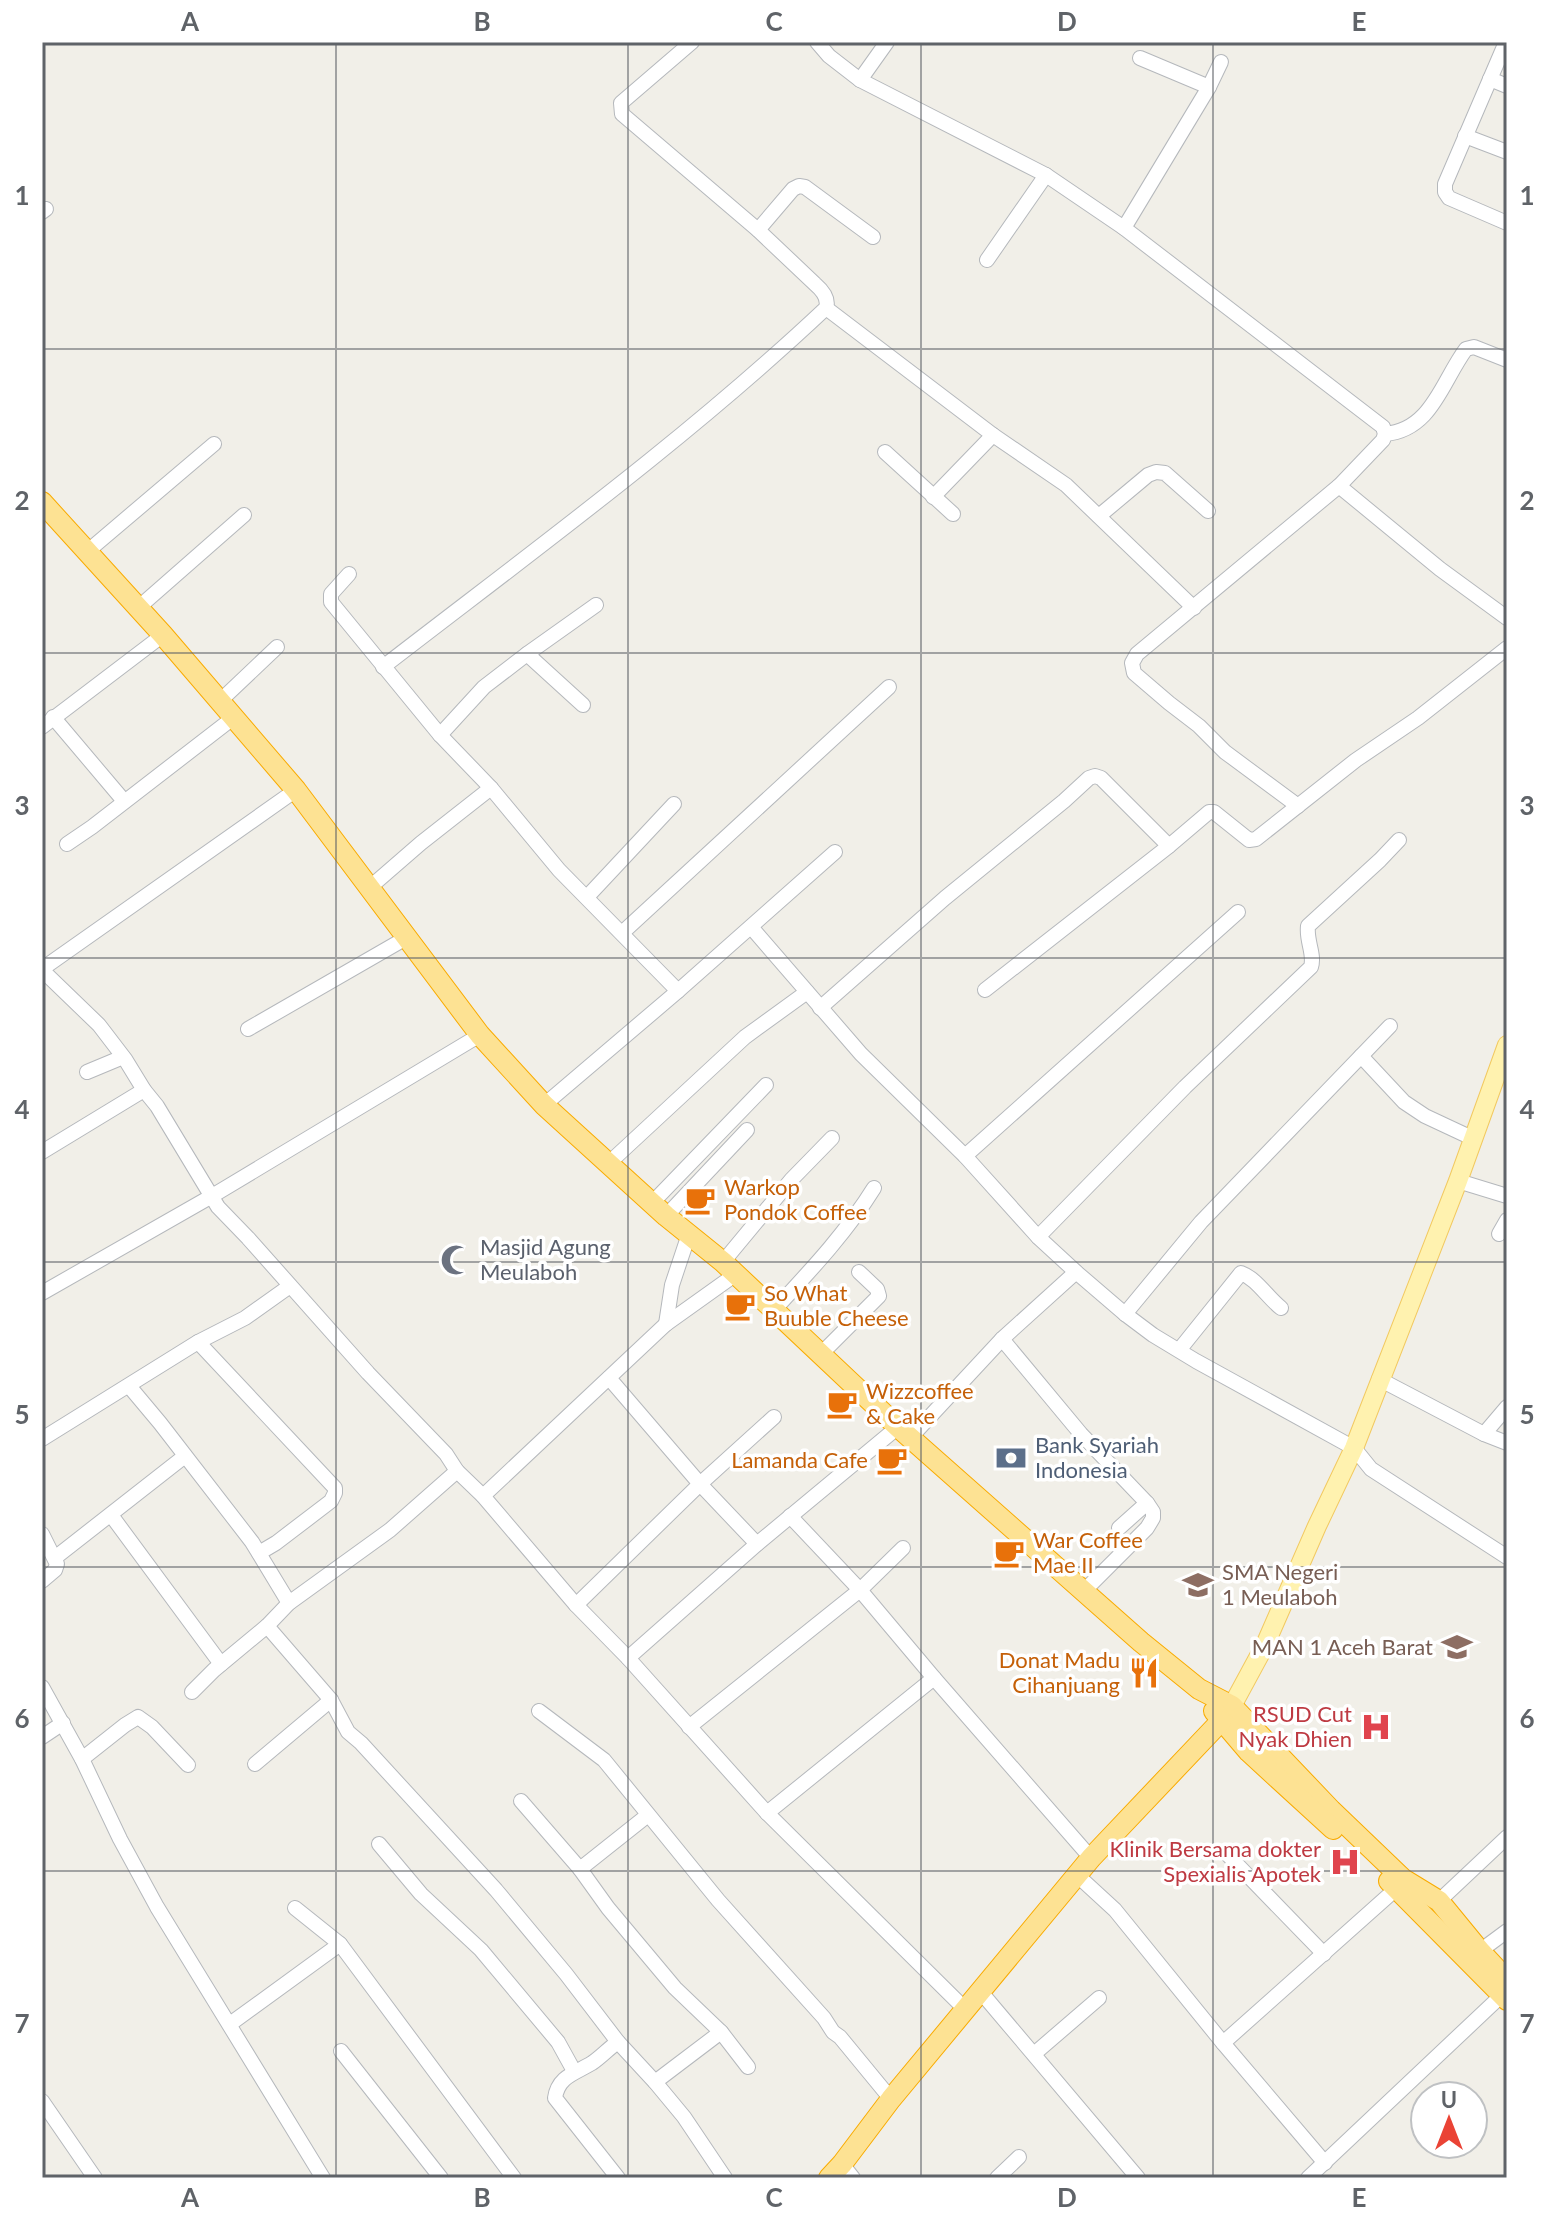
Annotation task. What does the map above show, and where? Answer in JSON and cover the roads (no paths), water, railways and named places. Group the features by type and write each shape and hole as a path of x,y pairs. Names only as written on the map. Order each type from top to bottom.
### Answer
{"highway":[{"path":"42,502 163,635 296,790 480,1035 544,1105 659,1209 730,1268 904,1432 1227,1714 1403,1879 1439,1901 1480,1951 1505,1992"},
{"path":"841,2173 891,2099 1091,1858 1227,1714"},
{"path":"1227,1714 1249,1752 1505,1992"}],"main road":[{"path":"1227,1714 1265,1645 1354,1448 1458,1181 1507,1045"}],"street":[{"path":"383,667 750,378 826,308 823,292 758,230 621,110 621,103 692,42"},
{"path":"817,42 829,56 860,80 1046,175 1124,228 1383,427 1383,440 1339,486 1137,654 1132,663 1134,673 1199,726 1225,752 1298,806"},
{"path":"860,80 887,42"},
{"path":"1506,42 1445,184 1445,192 1456,202 1507,223"},
{"path":"1140,58 1209,87"},
{"path":"1124,228 1221,62"},
{"path":"1490,79 1507,86"},
{"path":"1465,136 1507,152"},
{"path":"987,260 1046,175"},
{"path":"758,230 799,186 805,187 873,237"},
{"path":"826,308 993,435 1066,485 1194,608"},
{"path":"1385,434 1408,429 1422,418 1466,349 1474,347 1507,360"},
{"path":"933,497 993,435"},
{"path":"88,551 214,444"},
{"path":"885,452 953,514"},
{"path":"1099,516 1148,475 1156,472 1165,473 1208,511"},
{"path":"1339,486 1440,569 1507,618"},
{"path":"138,608 244,515"},
{"path":"349,574 331,594 331,602 440,735 491,788 559,870 678,991"},
{"path":"440,735 484,687 596,605"},
{"path":"124,801 48,722 163,635"},
{"path":"219,702 277,647"},
{"path":"985,990 1209,812 1214,812 1249,840 1256,839 1507,648"},
{"path":"527,654 583,705"},
{"path":"622,933 889,687"},
{"path":"67,844 233,718"},
{"path":"820,1008 1089,778 1101,778 1169,846"},
{"path":"368,889 491,788"},
{"path":"296,790 42,969 99,1025 123,1057 157,1106 218,1207 446,1454 457,1471 483,1496 576,1605 628,1658 767,1813 966,2010"},
{"path":"587,897 674,804"},
{"path":"1038,1237 1185,1087 1311,967 1313,959 1308,926 1399,840"},
{"path":"544,1105 835,852"},
{"path":"965,1156 1238,912"},
{"path":"751,927 861,1054 965,1156 1038,1237 1125,1314 1196,1361 1354,1448 1371,1469 1507,1557"},
{"path":"248,1029 406,938"},
{"path":"609,1163 745,1037 807,992"},
{"path":"1125,1314 1201,1222 1390,1026"},
{"path":"42,1293 212,1196 480,1035"},
{"path":"1361,1056 1404,1102 1425,1116 1472,1138"},
{"path":"87,1072 123,1057"},
{"path":"659,1209 766,1085"},
{"path":"42,1152 144,1090"},
{"path":"659,1209 747,1130"},
{"path":"483,1496 730,1268 791,1180 832,1138"},
{"path":"1458,1181 1507,1196"},
{"path":"774,1310 837,1241 874,1188"},
{"path":"666,1324 672,1285 689,1234"},
{"path":"821,1354 879,1296 877,1289 859,1272"},
{"path":"628,1658 790,1516 904,1432 1076,1272"},
{"path":"1180,1349 1241,1273 1251,1278 1281,1308"},
{"path":"42,1439 198,1342 245,1318 290,1286"},
{"path":"1002,1339 1081,1434 1153,1512 1147,1528 1084,1591"},
{"path":"198,1342 335,1488 331,1501 259,1553"},
{"path":"609,1378 700,1484 757,1544"},
{"path":"1379,1379 1507,1443"},
{"path":"129,1386 252,1542 289,1603"},
{"path":"1484,1434 1507,1407"},
{"path":"576,1605 774,1417"},
{"path":"56,1557 185,1456"},
{"path":"192,1692 289,1603 390,1530 457,1471"},
{"path":"1119,1528 1147,1503"},
{"path":"111,1515 221,1664"},
{"path":"790,1516 860,1590 1091,1858"},
{"path":"42,1534 57,1564 55,1570 42,1581"},
{"path":"689,1727 860,1590 903,1548"},
{"path":"267,1626 331,1700 348,1732 496,1890 566,1974 618,2042 684,2117 725,2178"},
{"path":"767,1813 934,1678"},
{"path":"42,1687 54,1729 82,1759 157,1907 323,2178"},
{"path":"255,1764 331,1700"},
{"path":"539,1711 604,1760 718,1900 824,2018 891,2099"},
{"path":"82,1759 138,1717 152,1727 188,1765"},
{"path":"521,1801 675,1988 721,2032 748,2067"},
{"path":"580,1869 648,1815"},
{"path":"1439,1901 1507,1837"},
{"path":"379,1844 421,1894 481,1950 558,2042 574,2071"},
{"path":"1226,1853 1324,1954"},
{"path":"1078,1876 1115,1910 1325,2163"},
{"path":"1223,2043 1397,1888"},
{"path":"295,1908 340,1944 514,2178"},
{"path":"1480,1951 1507,1931"},
{"path":"230,2024 340,1944"},
{"path":"980,1991 1138,2178"},
{"path":"1308,2178 1505,1992"},
{"path":"1034,2054 1099,1998"},
{"path":"655,2082 721,2032"},
{"path":"618,2042 590,2064 574,2071 557,2090 555,2098 618,2178"},
{"path":"341,2051 441,2178"},
{"path":"42,2101 95,2178"},
{"path":"997,2178 1019,2157"}],"place":[{"name":"Warkop Pondok Coffee","path":"700,1200"},
{"name":"Masjid Agung Meulaboh","path":"456,1260"},
{"name":"So What Buuble Cheese","path":"740,1306"},
{"name":"Wizzcoffee & Cake","path":"842,1404"},
{"name":"Bank Syariah Indonesia","path":"1011,1458"},
{"name":"Lamanda Cafe","path":"892,1460"},
{"name":"War Coffee Mae II","path":"1009,1553"},
{"name":"SMA Negeri 1 Meulaboh","path":"1198,1585"},
{"name":"MAN 1 Aceh Barat","path":"1457,1647"},
{"name":"Donat Madu Cihanjuang","path":"1144,1673"},
{"name":"RSUD Cut Nyak Dhien","path":"1376,1727"},
{"name":"Klinik Bersama dokter Spexialis Apotek","path":"1345,1862"}]}
